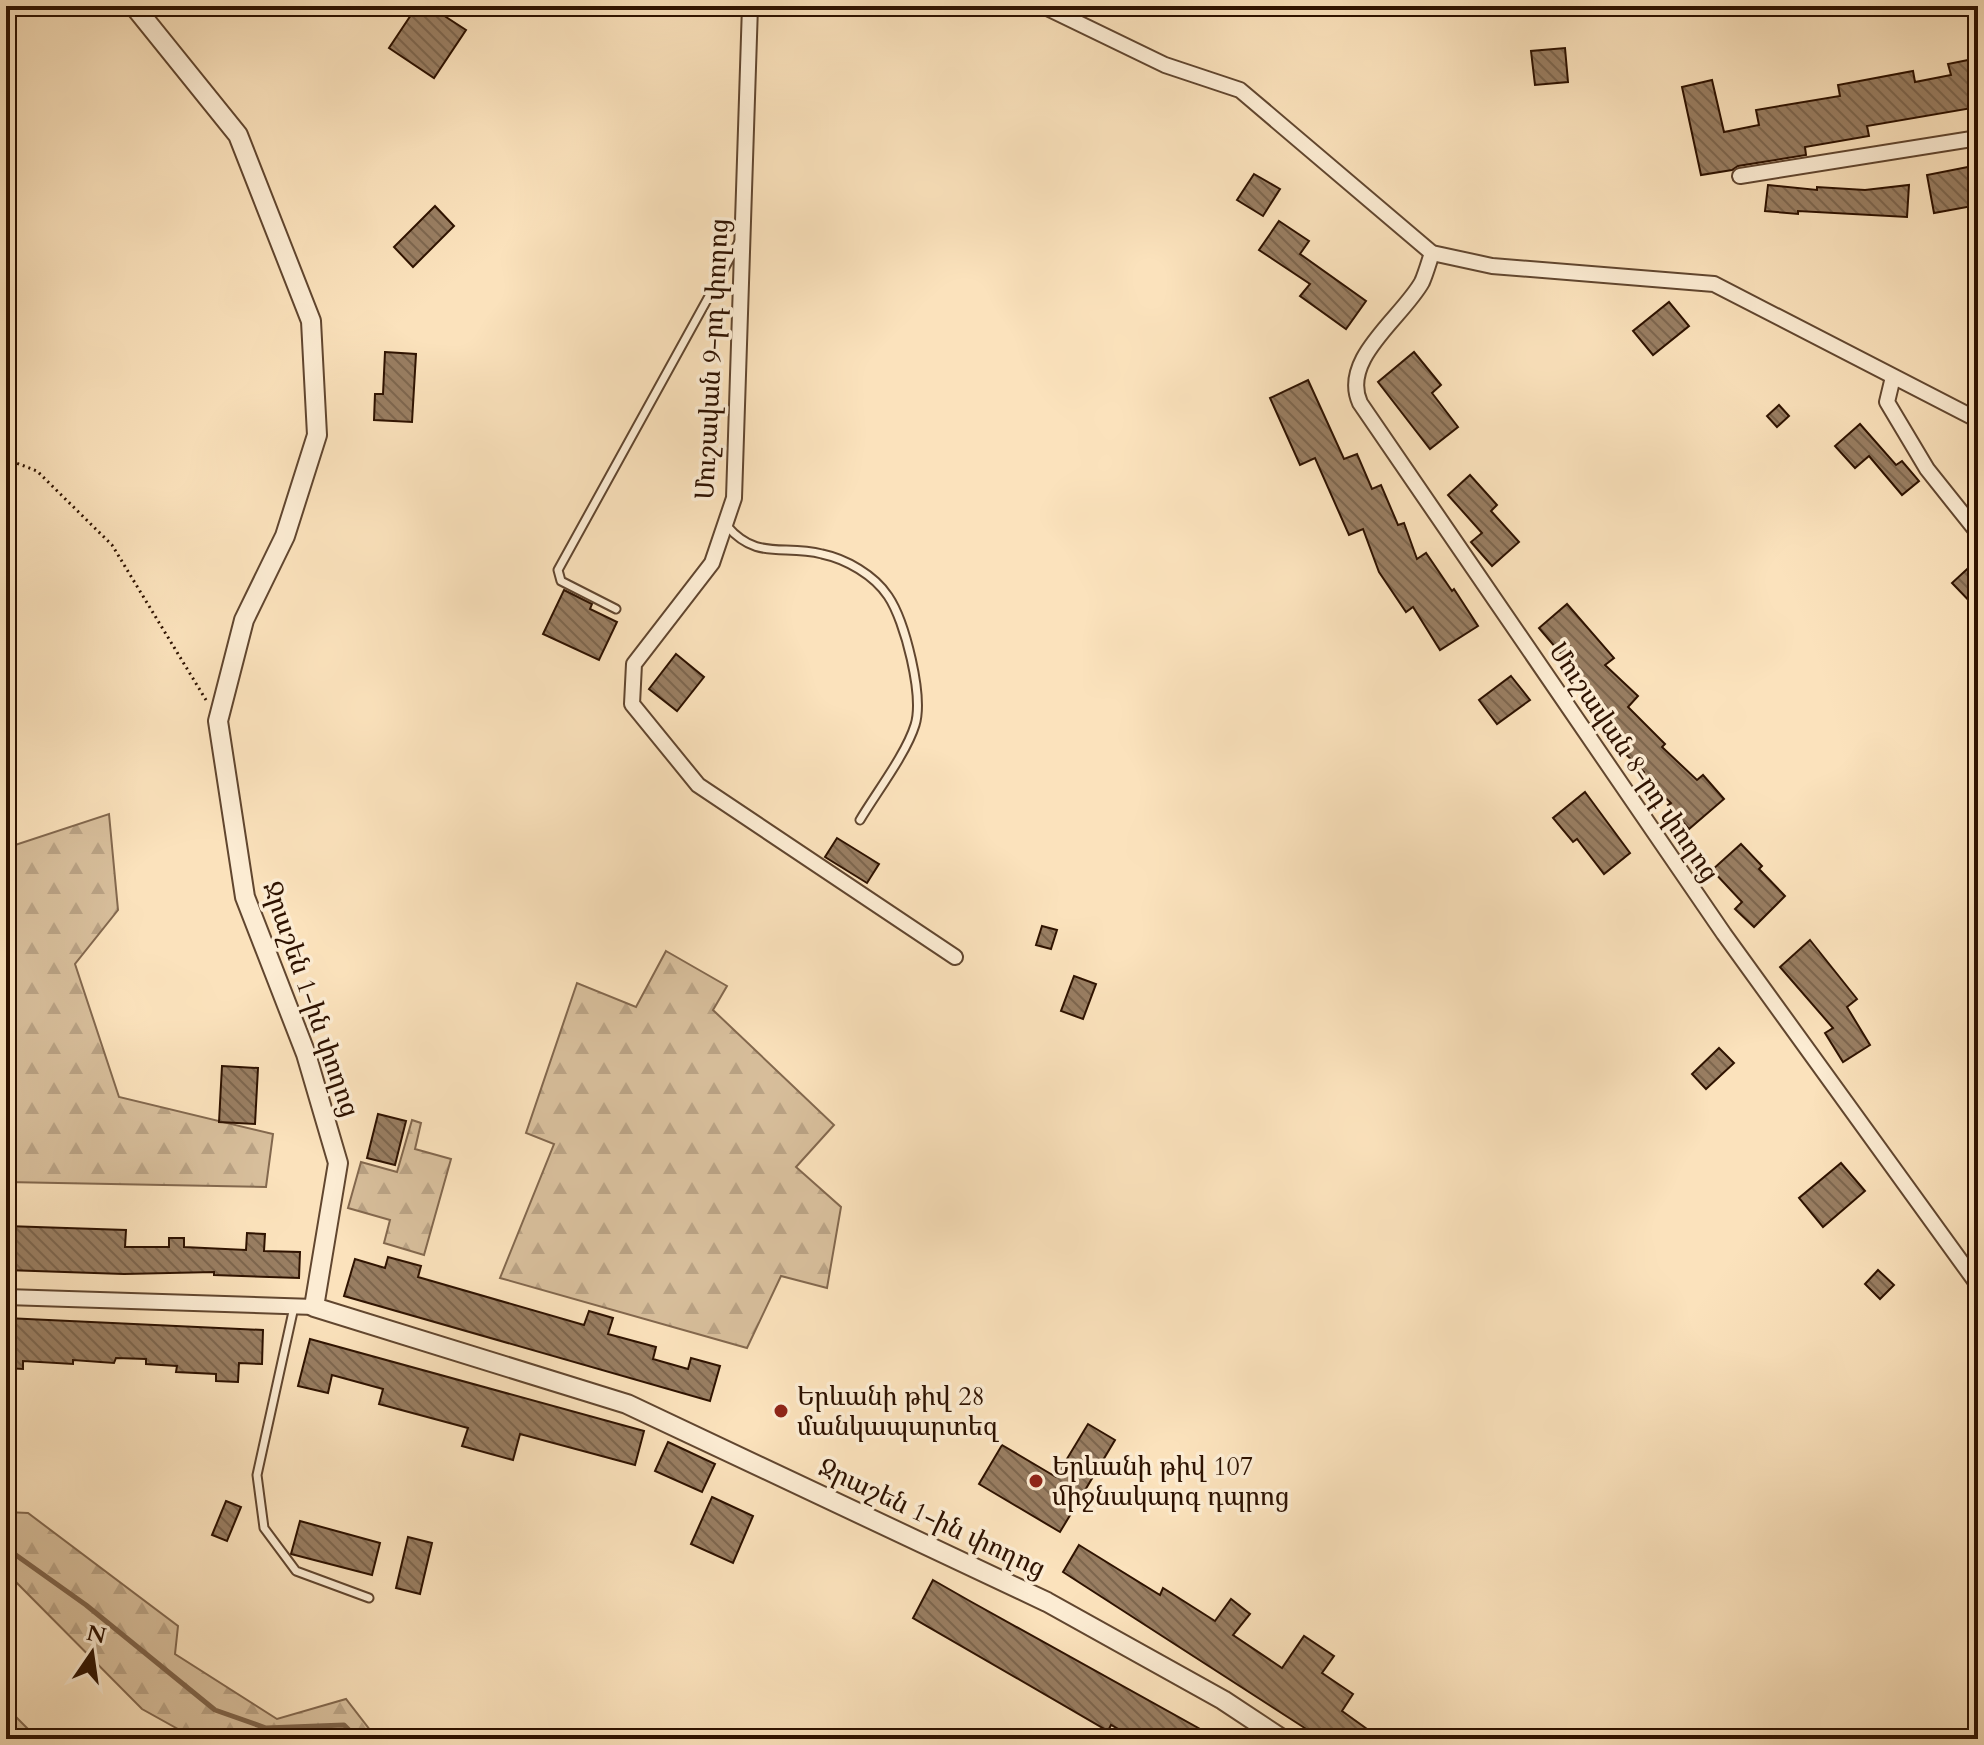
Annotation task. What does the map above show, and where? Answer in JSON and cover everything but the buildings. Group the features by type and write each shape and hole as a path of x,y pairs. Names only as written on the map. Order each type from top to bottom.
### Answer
{"street":[{"name":"Ջրաշեն 1-ին փողոց","path":"134,6 238,135 311,321 317,435 285,536 244,620 218,721 245,897 306,1054 338,1163 314,1307"},
{"name":"Մուշավան 9-րդ փողոց","path":"750,6 734,498 712,563 634,664 632,704 698,785 955,957"},
{"path":"1043,6 1165,65 1240,90 1432,253 1492,266 1714,284 1978,420"},
{"path":"1740,176 1978,138"},
{"name":"Մուշավան 8-րդ փողոց","path":"1432,253 1422,282 1360,362 1354,390 1360,403 1724,934 1978,1285"},
{"path":"1893,377 1887,402 1927,469 1978,533"},
{"name":"Ջրաշեն 1-ին փողոց","path":"6,1297 314,1307 627,1404 1047,1602 1223,1700 1282,1739"}],"lane":[{"path":"616,609 561,581 558,570 743,235"},
{"path":"725,524 739,540 754,547 822,554 845,562 871,577 888,596 917,681 916,723 860,820"},
{"path":"294,1307 257,1475 264,1528 296,1571 369,1598"}],"path":[{"path":"6,459 37,471 112,545 218,721"}],"green space":[{"path":"109,814 118,910 75,964 119,1097 273,1134 266,1187 6,1182 6,848"},
{"path":"666,951 727,986 713,1010 834,1125 796,1167 841,1207 827,1288 781,1276 747,1348 500,1278 554,1144 526,1133 577,983 636,1007"},
{"path":"412,1120 421,1123 415,1149 451,1159 424,1255 384,1243 390,1220 348,1208 361,1162 397,1172"},
{"path":"6,1512 28,1513 178,1626 175,1654 277,1719 346,1699 377,1739 196,1739 142,1709 6,1572"},
{"path":"6,1707 38,1739 6,1739"}],"waterway":[{"path":"6,1548 86,1605 215,1710 266,1728 344,1725 358,1739"}],"place":[{"name":"Երևանի թիվ 28 մանկապարտեզ","path":"781,1411"},
{"name":"Երևանի թիվ 107 միջնակարգ դպրոց","path":"1036,1481"}]}
